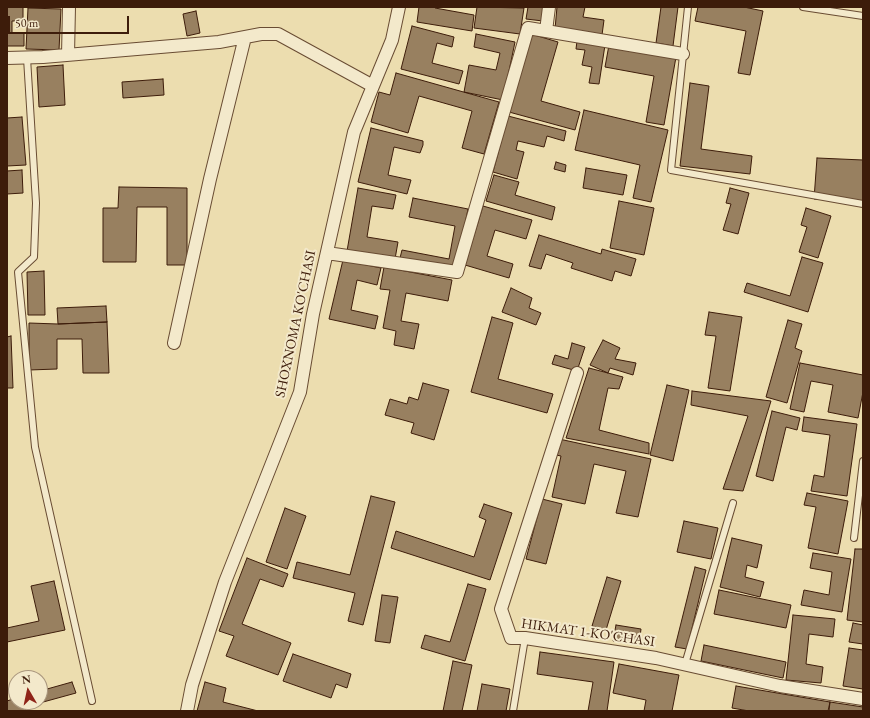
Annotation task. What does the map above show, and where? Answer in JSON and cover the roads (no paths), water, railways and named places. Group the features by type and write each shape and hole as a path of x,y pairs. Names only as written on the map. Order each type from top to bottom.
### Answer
{"street":[{"path":"68,55 69,7"},
{"name":"SHOXNOMA KO'CHASI","path":"187,711 192,685 225,582 300,392 313,314 354,132 392,40 399,7"},
{"path":"546,31 549,7"},
{"path":"327,252 457,272 528,28 683,54"},
{"path":"7,58 68,55 219,42 261,34 278,34 373,86"},
{"path":"174,343 210,179 245,37"},
{"name":"HIKMAT 1-KO'CHASI","path":"577,373 501,609 511,638 525,638 656,658 780,686 863,700"}],"lane":[{"path":"688,7 671,170 863,204"},
{"path":"803,7 863,16"},
{"path":"27,58 36,203 34,257 18,272 35,447 92,701"},
{"path":"854,538 863,461"},
{"path":"685,664 732,503"},
{"path":"513,711 525,638"}]}
